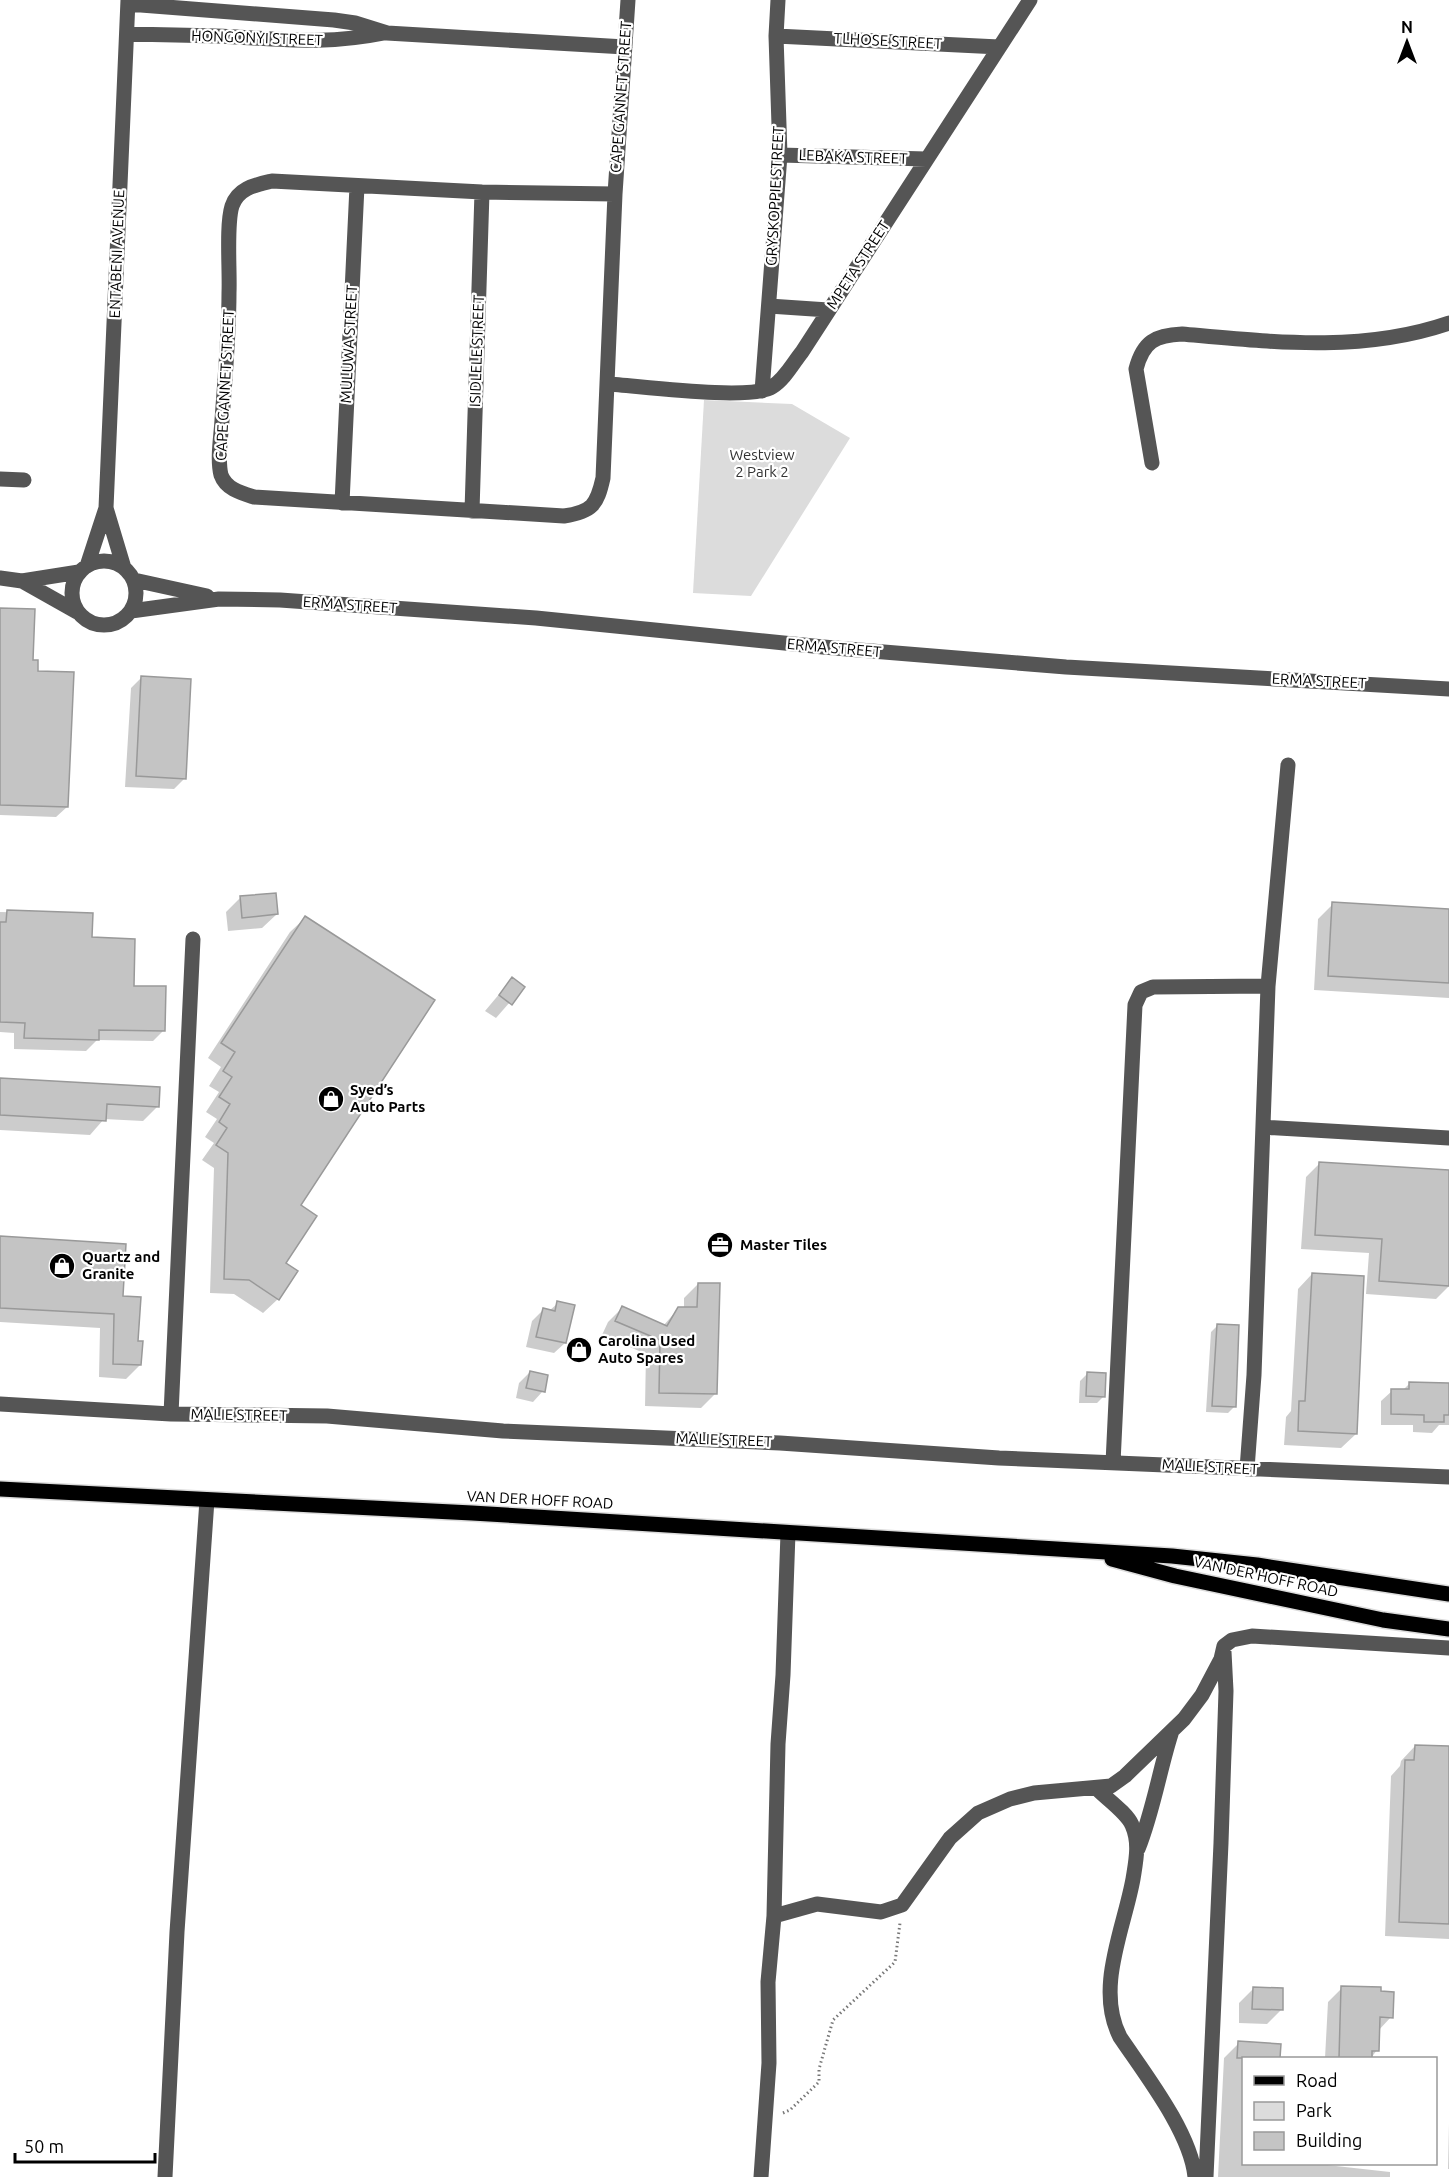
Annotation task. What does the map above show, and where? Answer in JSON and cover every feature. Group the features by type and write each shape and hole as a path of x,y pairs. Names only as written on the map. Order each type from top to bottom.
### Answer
{"main road":[{"name":"VAN DER HOFF ROAD","path":"0,1489 1077,1549 1257,1565 1449,1594"},
{"name":"VAN DER HOFF ROAD","path":"1077,1549 1175,1576 1383,1620 1449,1629"}],"street":[{"name":"CAPE GANNET STREET","path":"615,194 482,192 272,181 246,188 232,206 230,221 229,310 220,442 221,475 226,484 238,492 254,497 564,516 587,511 594,504 603,478 615,194 628,0"},
{"name":"GRYSKOPPIE STREET","path":"762,391 780,155 776,36 778,0"},
{"name":"MPETA STREET","path":"762,391 771,388 781,380 1030,0"},
{"name":"HONGONYI STREET","path":"128,2 334,20 356,23 387,33"},
{"name":"ENTABENI AVENUE","path":"83,569 106,508 128,2"},
{"path":"211,36 212,10"},
{"path":"262,14 262,39"},
{"name":"HONGONYI STREET","path":"127,34 211,36 295,42 337,41 387,33 625,47"},
{"name":"TLHOSE STREET","path":"776,36 999,47"},
{"name":"LEBAKA STREET","path":"780,155 926,159"},
{"name":"MULUWA STREET","path":"342,502 357,186"},
{"name":"ISIDLELE STREET","path":"472,511 482,192"},
{"path":"770,306 828,310"},
{"path":"1152,463 1136,369 1139,357 1154,339 1182,334 1285,343 1333,344 1392,337 1449,323"},
{"path":"608,384 736,394 762,391"},
{"path":"0,479 24,480"},
{"name":"ENTABENI AVENUE","path":"106,508 129,574"},
{"path":"0,578 22,581 83,569 98,562 108,561 129,574 136,590 136,601 124,619 105,626 94,624 22,581"},
{"path":"77,612 72,592 74,582 83,569"},
{"name":"ERMA STREET","path":"129,574 219,599"},
{"name":"ERMA STREET","path":"131,611 219,599 280,600 536,618 823,647 1066,667 1449,689"},
{"path":"1247,1469 1254,1376 1268,986 1288,765"},
{"path":"171,1414 194,939"},
{"path":"1113,1463 1135,1005 1142,992 1154,987 1268,986"},
{"path":"1263,1127 1449,1138"},
{"name":"MALIE STREET","path":"0,1404 171,1414 327,1416 503,1431 780,1443 999,1458 1449,1477"},
{"path":"165,2177 177,1932 207,1500"},
{"path":"761,2177 770,2063 768,1982 774,1916 778,1744 788,1533"},
{"path":"774,1916 817,1904 881,1912 902,1905 950,1838 978,1813 1010,1799 1034,1793 1111,1786 1125,1776 1172,1731 1202,1695 1221,1659 1224,1646 1232,1640 1252,1636 1449,1648"},
{"path":"1206,2177 1222,1831 1226,1691 1224,1646"},
{"path":"1172,1731 1159,1773 1150,1819 1138,1848 1113,1967 1112,2020 1120,2037 1180,2131 1194,2164 1195,2177"},
{"path":"1097,1789 1127,1817 1138,1848"}],"path":[{"path":"765,2122 790,2110 819,2082 819,2069 833,2020 895,1962 902,1905"}],"green space":[{"name":"Westview 2 Park 2","path":"704,400 792,404 850,438 751,596 693,593"}],"building":[{"path":"0,608 35,609 33,660 38,660 38,671 74,672 68,807 0,805"},
{"path":"141,676 191,679 186,779 136,776"},
{"path":"276,893 278,914 242,918 240,896"},
{"path":"1332,902 1449,909 1449,983 1328,976"},
{"path":"7,910 93,913 92,937 135,939 134,986 166,986 165,1031 99,1030 99,1040 24,1038 25,1023 0,1022 0,922 6,922"},
{"path":"305,916 435,1000 301,1205 317,1216 286,1263 298,1271 279,1300 249,1280 224,1279 228,1153 216,1145 227,1128 219,1122 230,1104 219,1097 232,1077 223,1071 235,1052 221,1043"},
{"path":"512,977 525,987 512,1005 499,995"},
{"path":"0,1078 160,1087 159,1107 107,1104 106,1121 0,1115"},
{"path":"1319,1162 1449,1170 1449,1286 1379,1281 1382,1239 1315,1235"},
{"name":"Quartz and Granite","path":"0,1236 126,1244 123,1296 141,1297 138,1341 143,1341 141,1365 113,1364 114,1314 0,1308"},
{"path":"1312,1273 1364,1276 1357,1434 1298,1431 1299,1401 1305,1401"},
{"path":"698,1283 720,1283 717,1394 659,1393 660,1340 615,1321 622,1306 667,1326 678,1307 697,1307"},
{"path":"557,1301 575,1305 566,1343 536,1337 543,1308 555,1311"},
{"path":"1217,1324 1239,1325 1236,1407 1212,1406"},
{"path":"530,1371 548,1375 545,1392 526,1388"},
{"path":"1087,1372 1106,1373 1105,1397 1086,1396"},
{"path":"1409,1382 1449,1383 1449,1415 1444,1415 1444,1422 1424,1422 1424,1415 1391,1414 1391,1389 1409,1389"},
{"path":"1415,1745 1449,1746 1449,1924 1399,1922 1405,1760 1414,1760"},
{"path":"1341,1986 1381,1987 1381,1991 1394,1992 1393,2018 1380,2017 1379,2051 1372,2051 1372,2057 1339,2057"},
{"path":"1253,1987 1283,1988 1283,2010 1252,2009"},
{"path":"1238,2041 1281,2044 1280,2057 1237,2058"}],"place":[{"name":"Syed’s Auto Parts","path":"331,1099"},
{"name":"Master Tiles","path":"720,1245"},
{"name":"Quartz and Granite","path":"62,1266"},
{"name":"Carolina Used Auto Spares","path":"579,1350"}]}
